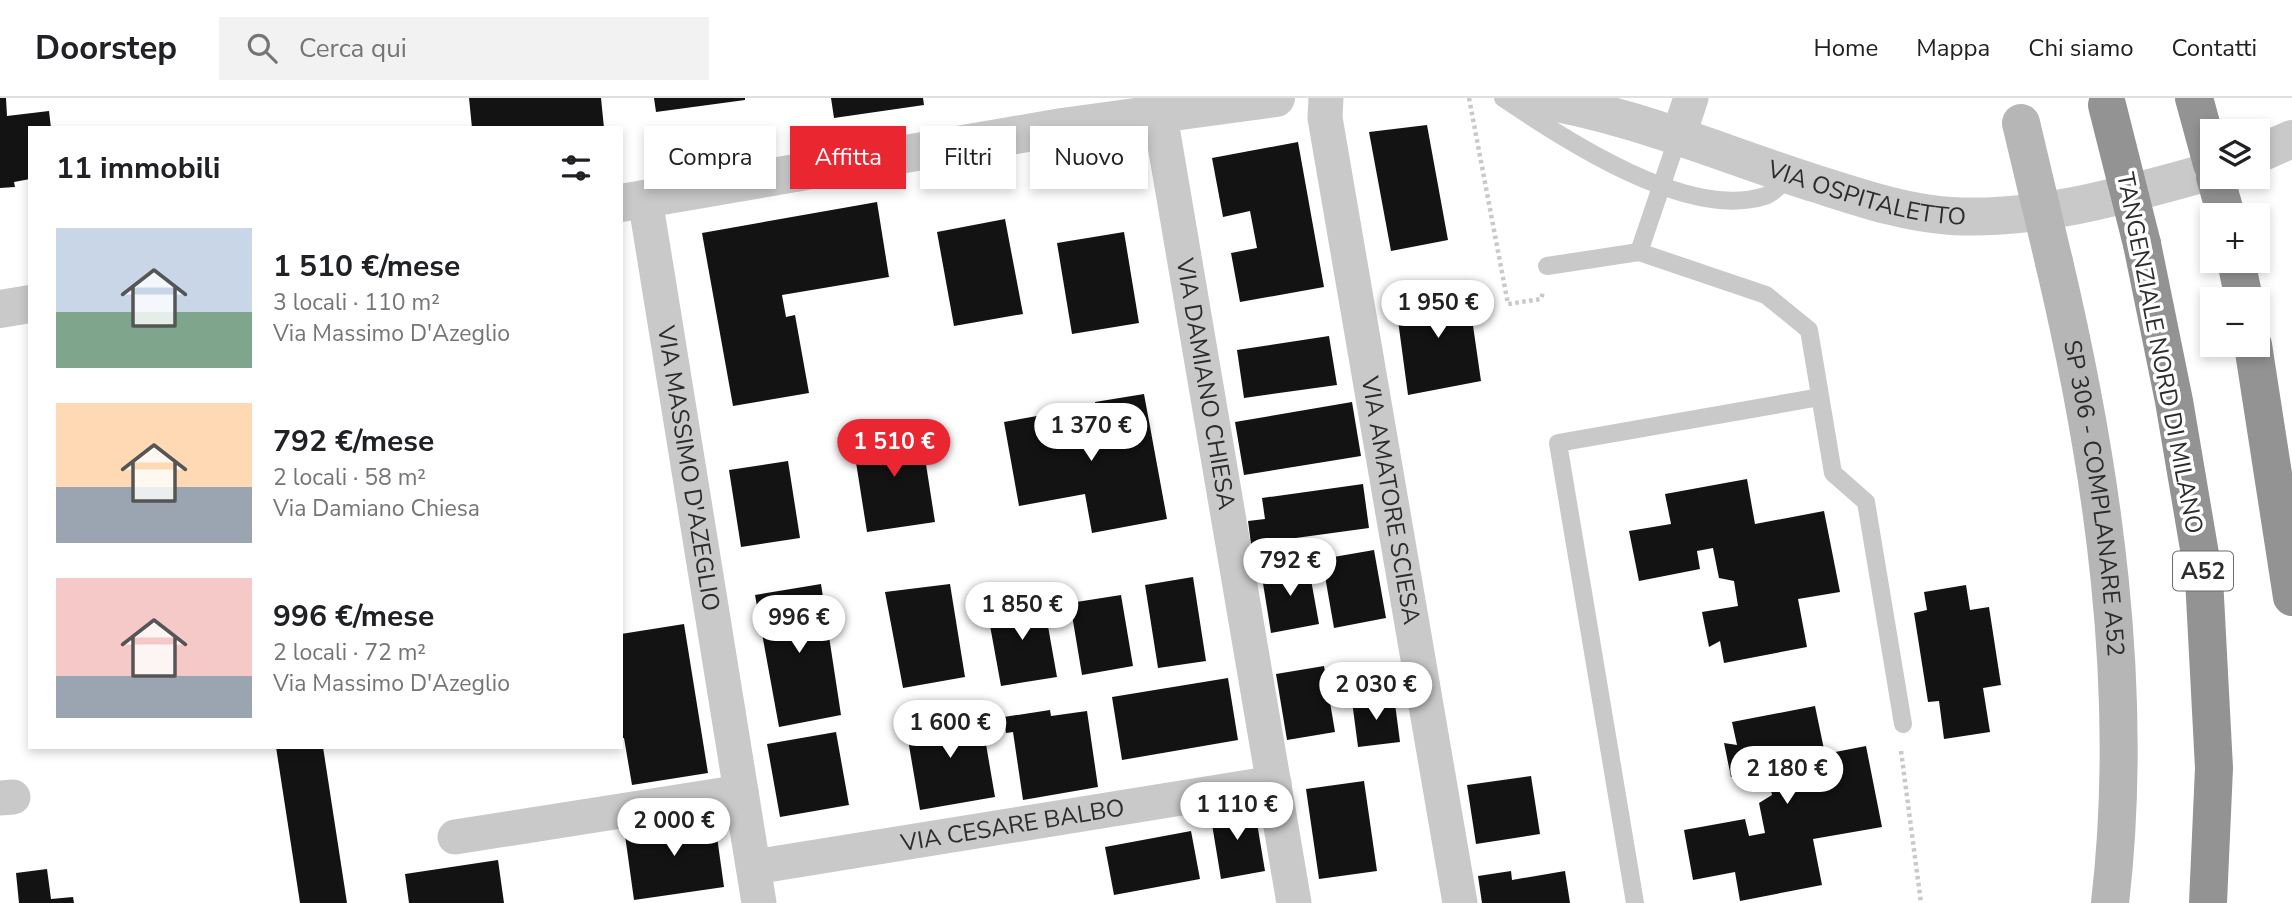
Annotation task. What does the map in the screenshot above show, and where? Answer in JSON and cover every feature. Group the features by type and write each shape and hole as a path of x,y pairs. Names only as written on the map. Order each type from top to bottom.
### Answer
{"highway":[{"path":"2194,98 2200,120"},
{"name":"TANGENZIALE NORD DI MILANO","path":"2106,101 2142,244 2174,401 2204,578 2214,768 2208,903"},
{"path":"2255,357 2292,597"}],"main road":[{"name":"SP 306 - COMPLANARE A52","path":"2018,111 2054,262 2096,484 2114,617 2117,732 2115,864 2110,903"}],"street":[{"path":"633,201 1158,105 1276,98"},
{"name":"VIA AMATORE SCIESA","path":"1326,98 1325,118 1460,903"},
{"name":"VIA OSPITALETTO","path":"1527,98 1588,110 1678,137 1790,176 1909,210 1950,216 1995,216 2056,208 2200,174"},
{"path":"1678,137 1691,98"},
{"name":"VIA DAMIANO CHIESA","path":"1158,105 1294,903"},
{"name":"VIA MASSIMO D'AZEGLIO","path":"633,201 759,903"},
{"path":"0,309 28,303"},
{"name":"VIA CESARE BALBO","path":"754,867 1274,783"},
{"path":"455,837 741,792"}],"lane":[{"path":"1503,98 1560,136 1661,187 1694,196 1730,200 1767,196 1790,176"},
{"path":"1639,251 1678,137"},
{"path":"1547,266 1639,251 1766,295 1809,330 1833,473 1866,502 1903,724"},
{"path":"1635,903 1558,443 1820,397"}],"path":[{"path":"1469,98 1508,304 1541,299 1547,266"},
{"path":"1903,724 1900,746 1921,903"}],"building":[{"path":"0,98 6,98 7,116 49,111 51,126 28,126 28,179 14,182 15,187 0,188"},
{"path":"469,98 601,98 604,126 472,126"},
{"path":"654,98 745,98 745,100 656,112"},
{"path":"831,98 923,98 924,105 834,118"},
{"path":"1427,125 1448,240 1391,251 1369,132"},
{"path":"1298,142 1324,287 1240,302 1231,253 1257,248 1250,211 1223,217 1212,158"},
{"path":"877,202 889,277 782,295 786,317 795,315 809,393 733,406 702,233"},
{"path":"1005,219 1023,314 954,326 937,232"},
{"path":"1124,232 1139,323 1072,334 1057,243"},
{"path":"1467,284 1481,381 1408,395 1395,298"},
{"path":"1329,336 1337,385 1244,398 1237,350"},
{"path":"1144,394 1167,519 1092,533 1085,494 1019,506 1004,422 1048,414 1053,423 1098,415 1095,402"},
{"path":"1352,402 1361,456 1244,475 1235,422"},
{"path":"920,426 935,522 867,532 852,437"},
{"path":"788,461 800,538 741,547 729,470"},
{"path":"1747,479 1755,524 1824,511 1840,592 1798,599 1807,647 1724,663 1720,641 1709,647 1702,612 1738,606 1734,581 1719,578 1713,548 1697,551 1700,569 1639,581 1629,531 1671,524 1665,494"},
{"path":"1363,484 1369,528 1251,544 1248,521 1265,519 1262,498"},
{"path":"1374,550 1386,618 1334,628 1322,559"},
{"path":"1308,563 1319,624 1271,633 1261,571"},
{"path":"1193,577 1206,661 1158,668 1145,585"},
{"path":"821,584 841,715 779,727 755,595"},
{"path":"950,584 965,677 903,688 885,592"},
{"path":"1966,585 1970,610 1989,607 2001,685 1983,688 1990,732 1944,739 1939,701 1928,702 1914,613 1927,610 1924,592"},
{"path":"1121,595 1133,666 1082,675 1070,603"},
{"path":"1043,598 1057,677 1001,686 987,609"},
{"path":"684,624 708,773 632,785 623,738 623,634"},
{"path":"1324,666 1335,732 1287,740 1276,674"},
{"path":"1228,678 1238,740 1122,760 1112,697"},
{"path":"1394,696 1400,742 1358,747 1352,701"},
{"path":"1815,706 1825,754 1866,746 1882,827 1813,839 1822,885 1740,901 1735,872 1693,880 1684,830 1745,819 1749,836 1765,833 1759,803 1772,795 1767,771 1731,777 1724,743 1737,745 1732,722"},
{"path":"980,709 995,797 920,810 905,722"},
{"path":"1050,710 1051,716 1087,711 1098,787 1023,800 1013,732 1006,733 1004,717"},
{"path":"836,732 849,805 780,817 767,744"},
{"path":"276,749 323,749 347,903 300,903"},
{"path":"1531,776 1540,834 1476,844 1467,785"},
{"path":"1364,781 1377,871 1319,879 1306,789"},
{"path":"1254,805 1265,871 1221,879 1210,812"},
{"path":"714,815 724,887 634,900 624,828"},
{"path":"1191,831 1200,879 1114,895 1105,847"},
{"path":"498,860 504,903 409,903 405,874"},
{"path":"47,869 51,899 73,897 74,903 19,903 16,873"},
{"path":"1511,871 1512,880 1565,871 1570,903 1482,903 1478,876"}]}
